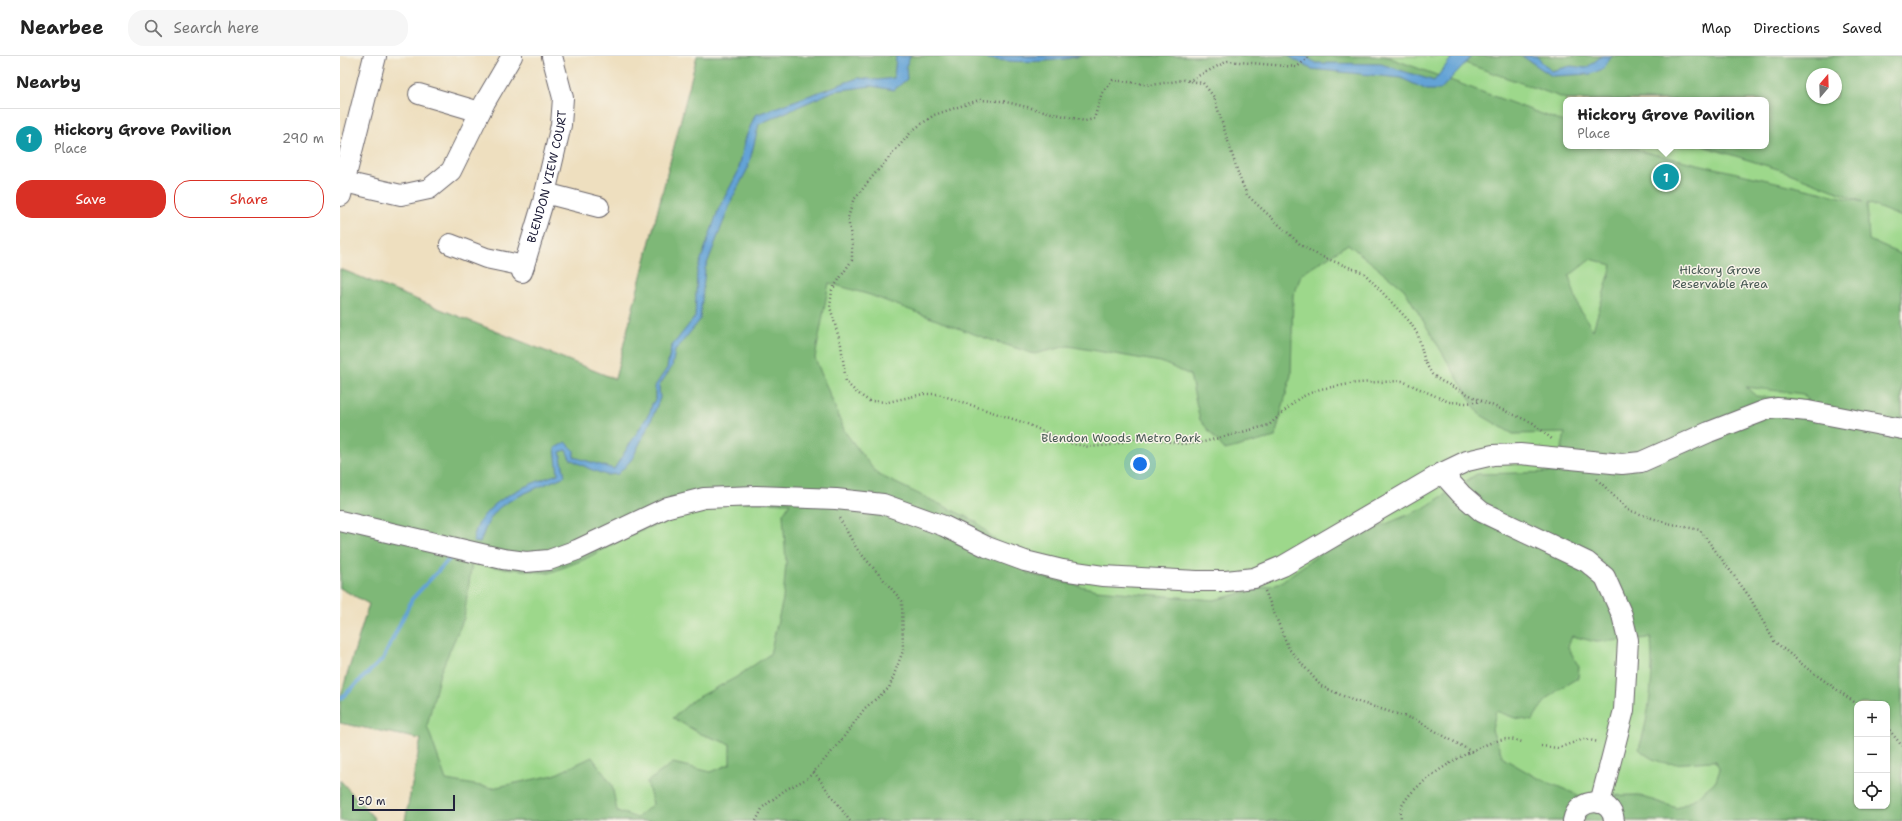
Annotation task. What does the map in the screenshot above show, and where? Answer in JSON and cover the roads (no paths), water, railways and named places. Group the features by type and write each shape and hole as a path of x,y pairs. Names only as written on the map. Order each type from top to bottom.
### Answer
{"main road":[{"path":"341,186 375,56"}],"street":[{"path":"341,186 401,194 429,189 451,171 480,112 512,56"},
{"name":"BLENDON VIEW COURT","path":"450,244 486,258 523,269 545,193 561,125 563,98 552,56"},
{"path":"419,94 480,112"},
{"path":"545,193 599,207"},
{"path":"340,521 503,559 526,562 549,560 577,550 668,507 704,498 735,496 828,499 883,504 900,508 944,526 987,547 1025,561 1062,570 1103,576 1226,581 1258,576 1284,566 1442,473 1467,461 1493,455 1520,454 1622,464 1641,462 1709,432 1766,410 1777,408 1808,411 1902,429"},
{"path":"1442,473 1461,494 1482,512 1587,562 1605,577 1622,615 1628,640 1624,710 1600,803"},
{"path":"1573,821 1575,813 1580,807 1593,802 1600,803 1612,812 1614,821"}],"water":[{"path":"896,56 910,56 906,66 907,79 894,90 871,86 834,91 759,124 748,168 733,197 705,269 700,320 675,351 672,367 659,386 660,398 650,423 632,459 618,474 606,475 570,459 566,450 560,452 565,476 502,506 497,510 489,522 480,543 473,542 476,528 483,516 493,506 518,490 558,474 555,448 566,442 574,450 574,457 614,469 650,412 652,404 655,400 655,386 667,368 671,347 695,317 697,271 719,208 738,172 746,137 755,115 858,78 878,80 894,78"},
{"path":"968,56 1082,56 1067,59 1025,62"},
{"path":"1288,56 1306,56 1315,63 1381,64 1434,81 1453,56 1472,56 1440,90 1427,90 1401,78 1311,69"},
{"path":"1522,56 1536,56 1551,71 1571,66 1586,68 1602,56 1612,56 1603,69 1591,74 1552,76"}],"waterway":[{"path":"340,699 383,659 412,599 453,555"}],"place":[{"name":"Hickory Grove Pavilion","path":"1666,177"}],"park label":[{"name":"Hickory Grove Reservable Area","path":"1720,277"},
{"name":"Blendon Woods Metro Park","path":"1121,438"}]}
